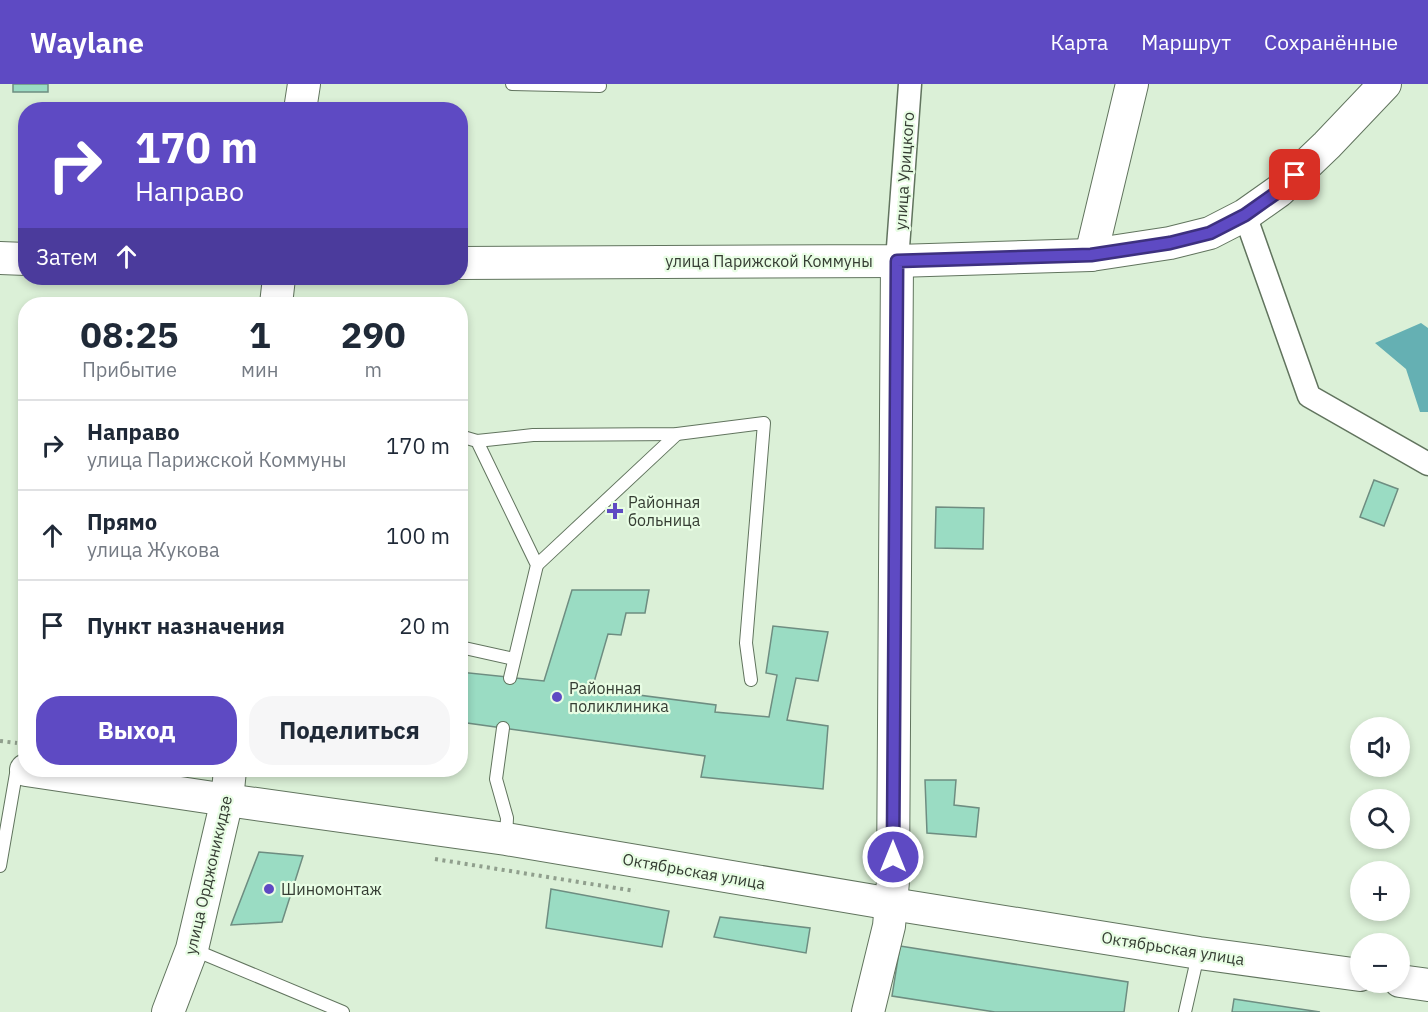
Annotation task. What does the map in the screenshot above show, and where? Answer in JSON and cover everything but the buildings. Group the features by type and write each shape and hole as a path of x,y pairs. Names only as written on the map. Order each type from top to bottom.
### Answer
{"main road":[{"path":"301,102 304,84"},
{"path":"1091,255 1132,84"},
{"name":"улица Парижской Коммуны","path":"468,262 897,261 1091,255 1170,243 1210,233 1245,215 1279,191 1327,145 1384,84"},
{"path":"0,258 18,259"},
{"name":"улица Урицкого","path":"868,1012 889,926 892,904 897,261"},
{"name":"Октябрьская улица","path":"98,777 227,800 506,839 892,904 1350,974"},
{"name":"улица Орджоникидзе","path":"168,1012 192,949 227,800 229,777"},
{"path":"1410,982 1428,985"}],"street":[{"name":"улица Урицкого","path":"897,261 910,84"},
{"path":"1245,215 1309,396 1428,464"}],"lane":[{"path":"512,84 600,86"},
{"path":"468,438 477,441 533,435 677,434 764,423 747,642 751,680"},
{"path":"510,678 537,565 677,434"},
{"path":"477,441 537,565"},
{"path":"468,649 514,659"},
{"path":"503,728 496,778 507,818 506,839"},
{"path":"0,866 18,768"},
{"path":"192,949 343,1012"},
{"path":"1185,1012 1198,952"}],"path":[{"path":"0,741 18,762"}],"water":[{"path":"1421,323 1428,328 1428,412 1420,412 1406,369 1375,343"}],"place":[{"name":"Районная больница","path":"615,511"},
{"name":"Районная поликлиника","path":"557,697"},
{"name":"Шиномонтаж","path":"269,889"}],"route":[{"path":"893,857 897,261 1091,255 1170,243 1210,233 1245,215 1279,191 1295,175"}]}
